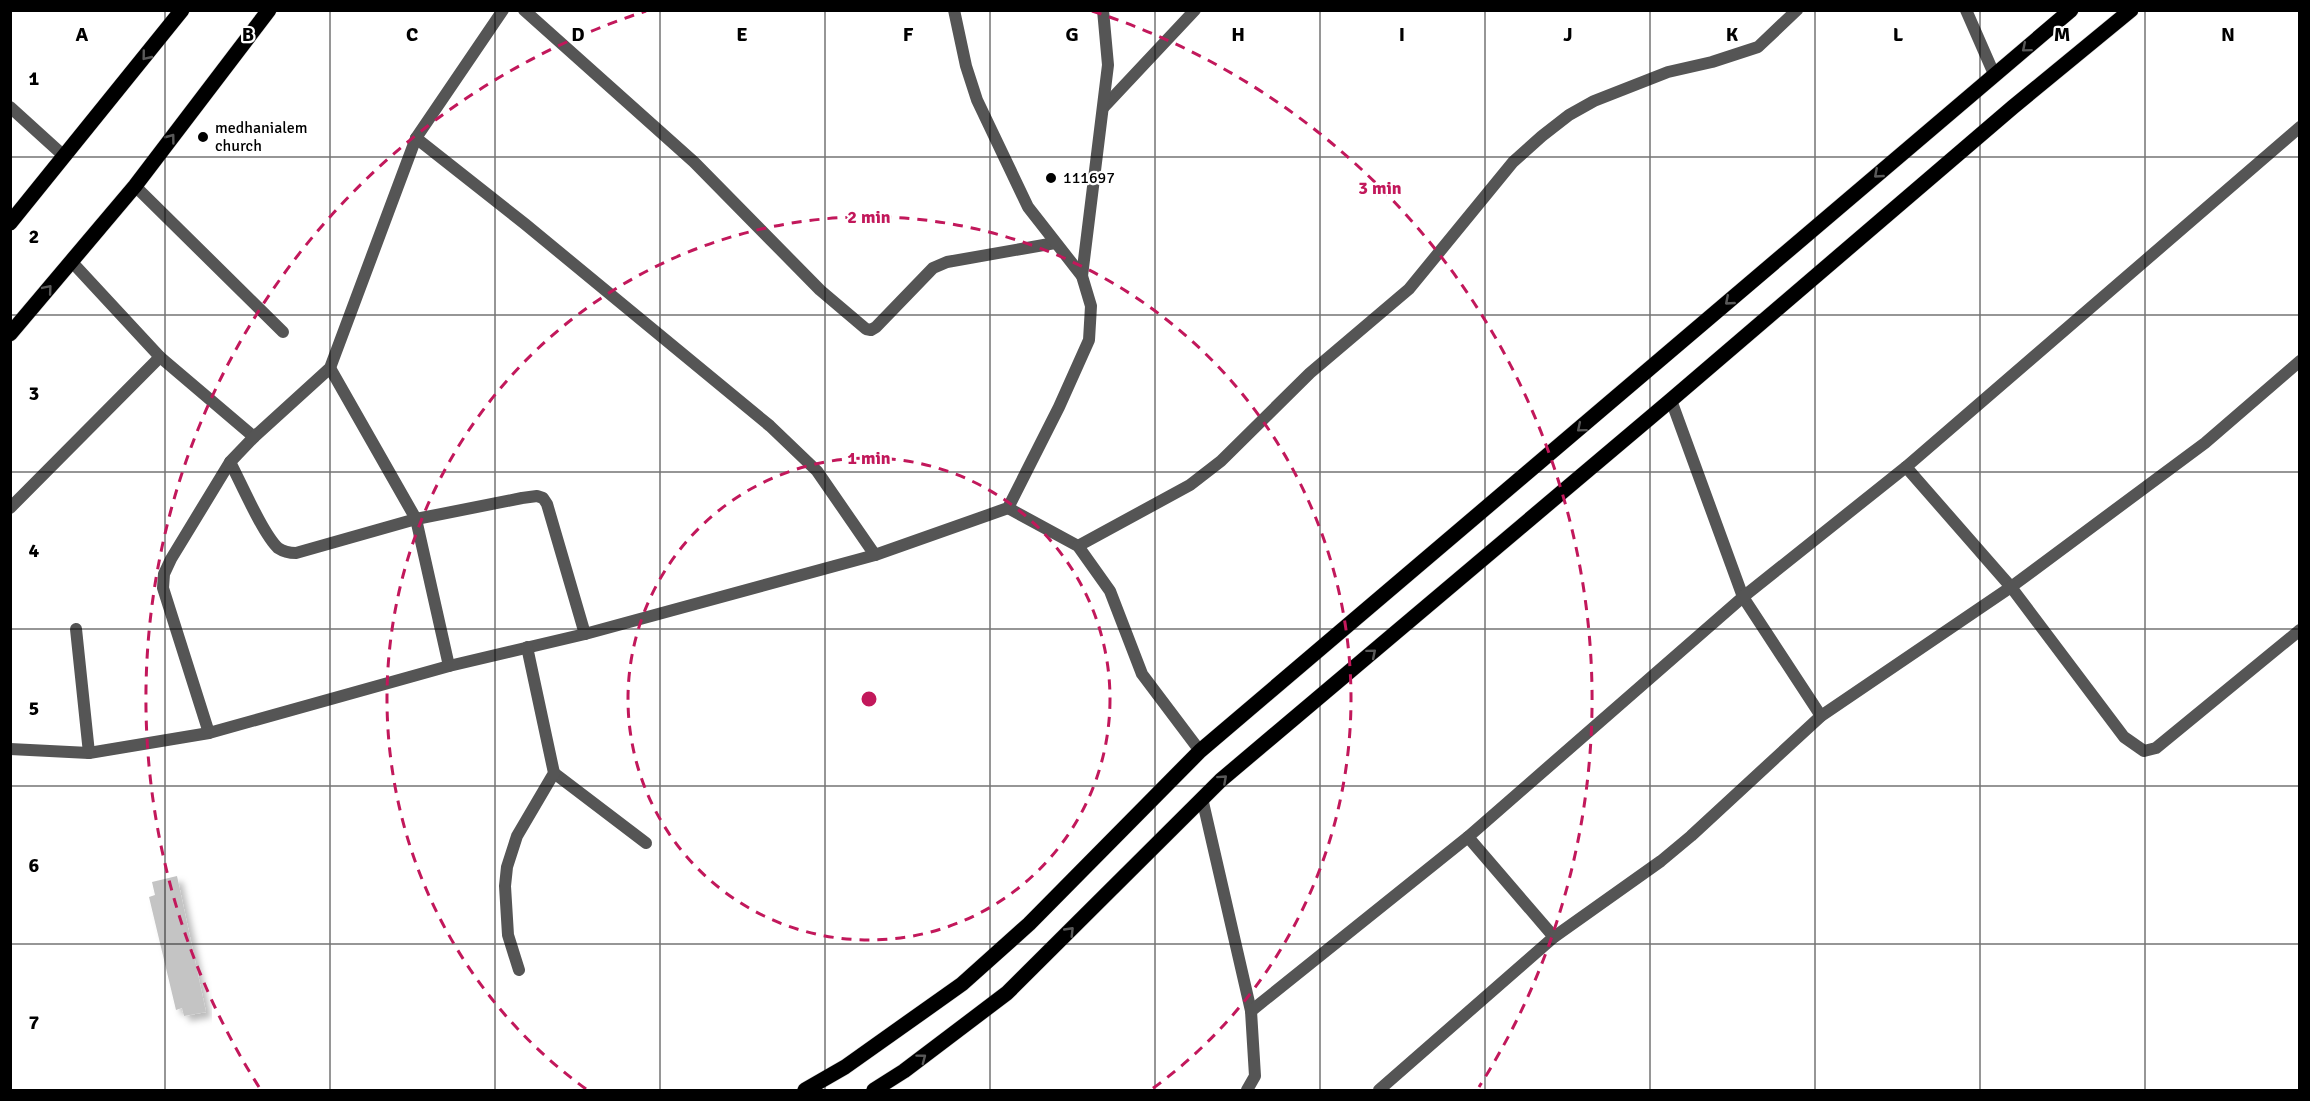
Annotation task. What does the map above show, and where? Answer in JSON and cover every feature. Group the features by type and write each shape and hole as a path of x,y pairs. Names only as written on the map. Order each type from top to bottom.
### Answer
{"main road":[{"path":"10,223 182,10"},
{"path":"10,334 135,186 269,10"},
{"path":"805,1090 845,1067 962,984 1029,924 1200,751 2071,10"},
{"path":"874,1090 904,1071 1007,993 1202,798 1986,130 2131,10"}],"street":[{"path":"210,733 163,588 164,574 230,462 330,368 416,138 502,10"},
{"path":"524,10 694,162 820,290 866,329 871,330 876,327 933,268 947,262 1055,243"},
{"path":"10,749 89,753 210,733 448,666 585,634 875,555 1008,508 1059,407 1089,340 1091,306 1082,276 1028,207 977,100 966,66 954,10"},
{"path":"1082,276 1108,65 1103,10"},
{"path":"1103,108 1195,10"},
{"path":"1078,546 1190,485 1221,461 1310,374 1409,289 1513,162 1569,115 1594,100 1668,72 1712,62 1758,47 1797,10"},
{"path":"1966,10 1994,74"},
{"path":"10,107 64,156"},
{"path":"1251,1011 1468,837 1743,597 1906,467 2300,127"},
{"path":"416,138 525,224 770,426 817,471 875,555"},
{"path":"135,186 283,332"},
{"path":"71,261 160,357 254,437"},
{"path":"10,508 160,357"},
{"path":"1379,1090 1554,937 1661,861 1821,716 2011,587 2205,443 2300,361"},
{"path":"330,368 416,519 448,666"},
{"path":"1671,400 1743,597 1821,716"},
{"path":"230,462 267,533 277,547 285,552 296,553 416,519 522,498 537,496 543,498 547,504 585,634"},
{"path":"1906,467 2011,587 2124,737 2144,751 2156,748 2300,630"},
{"path":"1008,508 1078,546 1110,591 1142,674 1200,751"},
{"path":"76,629 89,753"},
{"path":"527,647 554,774 646,843"},
{"path":"519,970 508,935 505,886 507,867 517,836 554,774"},
{"path":"1202,798 1251,1011 1254,1076 1247,1090"},
{"path":"1468,837 1554,937"}],"building":[{"path":"177,876 206,1012 184,1016 182,1008 176,1010 149,897 155,895 152,882"}],"place":[{"name":"medhanialem church","path":"203,137"},
{"name":"111697","path":"1051,178"}]}
